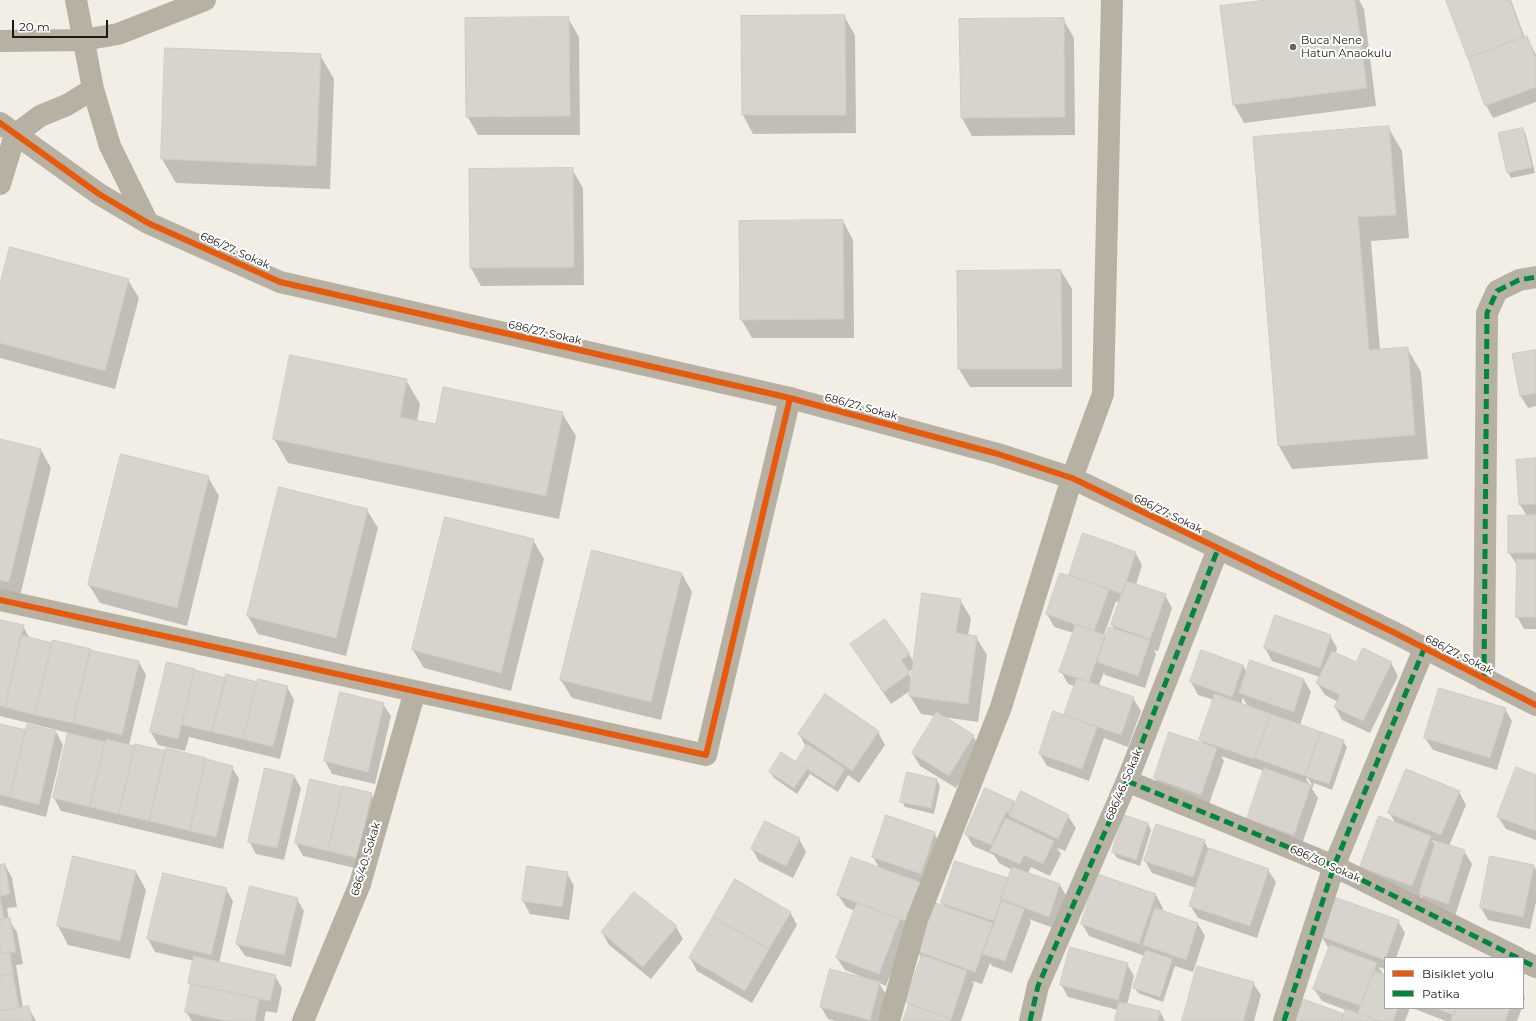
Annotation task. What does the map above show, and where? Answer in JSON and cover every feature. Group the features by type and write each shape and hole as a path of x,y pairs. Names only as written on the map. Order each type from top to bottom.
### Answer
{"street":[{"path":"76,0 93,89 110,146 148,223"},
{"path":"0,41 83,40 118,34 205,0"},
{"path":"888,1021 917,920 1001,707 1072,478 1103,394 1112,0"},
{"path":"0,184 8,129 67,105 93,89"},
{"name":"686/27. Sokak","path":"8,129 99,194 148,223 280,282 474,328 790,398 998,454 1072,478 1395,633 1536,706"},
{"path":"1484,679 1487,313 1497,292 1519,280 1536,277"},
{"path":"0,600 706,755 790,398"},
{"name":"686/46. Sokak","path":"1030,1021 1038,986 1127,781 1218,549"},
{"path":"1284,1021 1334,866 1424,649"},
{"name":"686/40. Sokak","path":"305,1020 360,884 415,691"},
{"name":"686/30. Sokak","path":"1127,781 1334,866 1516,957"},
{"path":"1524,961 1536,967"}],"building":[{"name":"Buca Nene Hatun Anaokulu","path":"1268,0 1355,0 1367,88 1233,105 1220,6"},
{"path":"1446,0 1510,0 1523,37 1468,58"},
{"path":"845,15 846,115 742,115 741,16"},
{"path":"569,17 570,116 466,117 465,18"},
{"path":"1064,18 1065,117 961,118 959,19"},
{"path":"1527,36 1536,59 1536,87 1485,106 1468,58"},
{"path":"165,48 321,54 316,166 161,159"},
{"path":"1389,126 1396,215 1358,217 1369,350 1408,347 1415,435 1278,446 1253,137"},
{"path":"1523,128 1532,167 1507,173 1498,133"},
{"path":"573,168 574,267 470,268 469,169"},
{"path":"843,220 844,319 740,320 739,221"},
{"path":"10,247 129,279 105,371 0,343 0,284"},
{"path":"1061,270 1062,369 958,369 957,271"},
{"path":"1536,350 1536,393 1520,396 1512,354"},
{"path":"290,355 407,379 400,417 436,424 443,387 563,412 546,496 273,439"},
{"path":"0,439 41,449 9,582 0,580"},
{"path":"121,454 209,476 177,608 88,585"},
{"path":"1536,458 1536,504 1519,505 1516,460"},
{"path":"279,487 368,509 336,638 247,616"},
{"path":"1536,515 1536,553 1508,553 1508,516"},
{"path":"445,517 534,539 501,673 412,650"},
{"path":"1083,533 1136,552 1122,594 1069,575"},
{"path":"592,550 682,573 651,702 560,680"},
{"path":"1517,559 1536,560 1536,617 1516,617"},
{"path":"1060,573 1109,589 1094,631 1046,614"},
{"path":"1126,581 1166,594 1150,639 1111,625"},
{"path":"922,593 961,599 956,633 977,636 968,704 909,696"},
{"path":"1275,615 1331,635 1320,668 1264,648"},
{"path":"885,619 910,654 901,660 910,673 884,692 850,644"},
{"path":"0,620 24,625 5,707 0,706"},
{"path":"1076,624 1105,635 1089,682 1059,672"},
{"path":"1109,627 1150,640 1138,676 1097,662"},
{"path":"21,635 52,643 35,715 5,707"},
{"path":"53,640 91,649 73,723 35,715"},
{"path":"1363,648 1392,662 1363,721 1334,707 1340,695 1316,683 1332,651 1356,662"},
{"path":"90,650 139,661 122,735 73,723"},
{"path":"1201,650 1243,665 1232,697 1190,682"},
{"path":"1250,660 1304,679 1294,712 1239,693"},
{"path":"167,662 195,669 178,739 150,732"},
{"path":"195,670 226,678 212,732 182,725"},
{"path":"226,674 257,682 243,739 212,732"},
{"path":"1077,678 1134,697 1121,735 1064,715"},
{"path":"258,679 288,686 273,747 243,739"},
{"path":"1439,688 1506,708 1490,758 1424,738"},
{"path":"340,692 384,703 368,772 324,761"},
{"path":"825,694 879,731 852,771 798,734"},
{"path":"1215,694 1271,714 1254,759 1199,740"},
{"path":"1053,711 1097,727 1082,769 1039,754"},
{"path":"937,712 974,735 949,776 912,753"},
{"path":"1271,714 1321,732 1305,776 1255,758"},
{"path":"0,724 26,730 10,797 0,795"},
{"path":"27,724 56,731 39,805 10,797"},
{"path":"1169,732 1217,748 1201,795 1154,778"},
{"path":"1321,732 1344,740 1329,784 1305,776"},
{"path":"68,733 105,742 90,807 53,798"},
{"path":"106,739 135,746 119,814 90,807"},
{"path":"135,744 166,751 149,821 119,814"},
{"path":"807,744 845,769 834,786 796,762"},
{"path":"166,748 206,758 190,831 149,821"},
{"path":"781,752 807,769 794,788 769,772"},
{"path":"206,759 233,766 216,837 190,831"},
{"path":"1516,767 1536,775 1536,831 1497,817"},
{"path":"265,768 294,775 277,848 248,842"},
{"path":"1264,768 1311,785 1294,835 1247,819"},
{"path":"1406,769 1460,791 1441,835 1388,813"},
{"path":"907,772 937,779 931,808 900,802"},
{"path":"310,779 343,787 328,851 295,843"},
{"path":"343,786 372,793 357,858 328,851"},
{"path":"985,788 1014,801 1009,813 1006,812 991,845 965,834"},
{"path":"1021,791 1069,815 1058,839 1009,816"},
{"path":"886,815 935,832 921,874 872,857"},
{"path":"1124,815 1148,823 1136,860 1112,852"},
{"path":"1379,816 1431,836 1412,886 1360,867"},
{"path":"1006,818 1054,841 1043,864 1024,855 1020,864 990,851"},
{"path":"765,821 800,838 786,866 751,849"},
{"path":"1156,824 1205,840 1193,877 1144,861"},
{"path":"1436,841 1465,850 1448,904 1419,894"},
{"path":"1209,848 1269,869 1250,926 1189,906"},
{"path":"73,856 136,871 120,941 57,926"},
{"path":"1490,856 1534,865 1523,917 1480,908"},
{"path":"851,857 922,883 908,922 837,895"},
{"path":"955,861 1008,878 994,921 941,903"},
{"path":"5,864 10,894 0,896 0,865"},
{"path":"527,866 568,872 562,907 522,901"},
{"path":"1012,867 1060,884 1049,917 1001,899"},
{"path":"163,873 227,888 211,955 147,939"},
{"path":"1097,874 1156,894 1139,944 1081,924"},
{"path":"735,879 791,912 769,949 713,917"},
{"path":"250,886 298,898 284,955 236,944"},
{"path":"634,892 677,926 643,967 601,932"},
{"path":"0,896 4,919 0,920"},
{"path":"1334,897 1399,920 1384,960 1320,936"},
{"path":"1002,901 1024,909 1005,961 983,954"},
{"path":"933,902 993,923 975,972 916,951"},
{"path":"857,903 900,919 879,974 836,958"},
{"path":"1155,908 1198,923 1186,960 1143,945"},
{"path":"713,917 769,949 745,991 689,958"},
{"path":"10,918 16,952 0,954 0,920"},
{"path":"1330,945 1377,963 1361,1006 1313,989"},
{"path":"1070,947 1128,963 1118,1000 1060,985"},
{"path":"1146,950 1172,959 1160,997 1133,988"},
{"path":"10,952 13,974 0,976 0,954"},
{"path":"922,955 967,971 951,1019 905,1002"},
{"path":"194,956 276,975 270,1001 188,983"},
{"path":"1197,966 1254,982 1243,1021 1182,1021"},
{"path":"830,969 880,982 870,1020 820,1007"},
{"path":"1374,971 1384,975 1384,1009 1398,1009 1393,1021 1379,1021 1358,1013"},
{"path":"13,974 19,1008 0,1011 0,976"},
{"path":"191,984 259,999 255,1021 227,1021 185,1012"},
{"path":"1303,999 1344,1014 1341,1021 1295,1021"},
{"path":"1119,1002 1160,1011 1158,1021 1115,1021"},
{"path":"909,1004 951,1019 950,1021 903,1021"},
{"path":"29,1006 32,1021 0,1021 0,1011"},
{"path":"1346,1009 1358,1013 1379,1021 1341,1021"},
{"path":"1439,1009 1456,1009 1454,1015"},
{"path":"1456,1009 1510,1009 1505,1021 1451,1021"}],"marked path":[{"path":"1484,679 1487,313 1497,291 1519,280 1536,277"},
{"path":"1030,1021 1038,986 1127,781 1218,549"},
{"path":"1284,1021 1334,866 1424,649"},
{"path":"1127,781 1334,866 1516,957"},
{"path":"1524,961 1536,967"}],"cycle path":[{"path":"0,123 99,194 148,223 280,282 790,398 998,454 1072,478 1395,633 1536,705"},
{"path":"0,600 706,755 790,398"}],"place":[{"name":"Buca Nene Hatun Anaokulu","path":"1293,47"}]}
